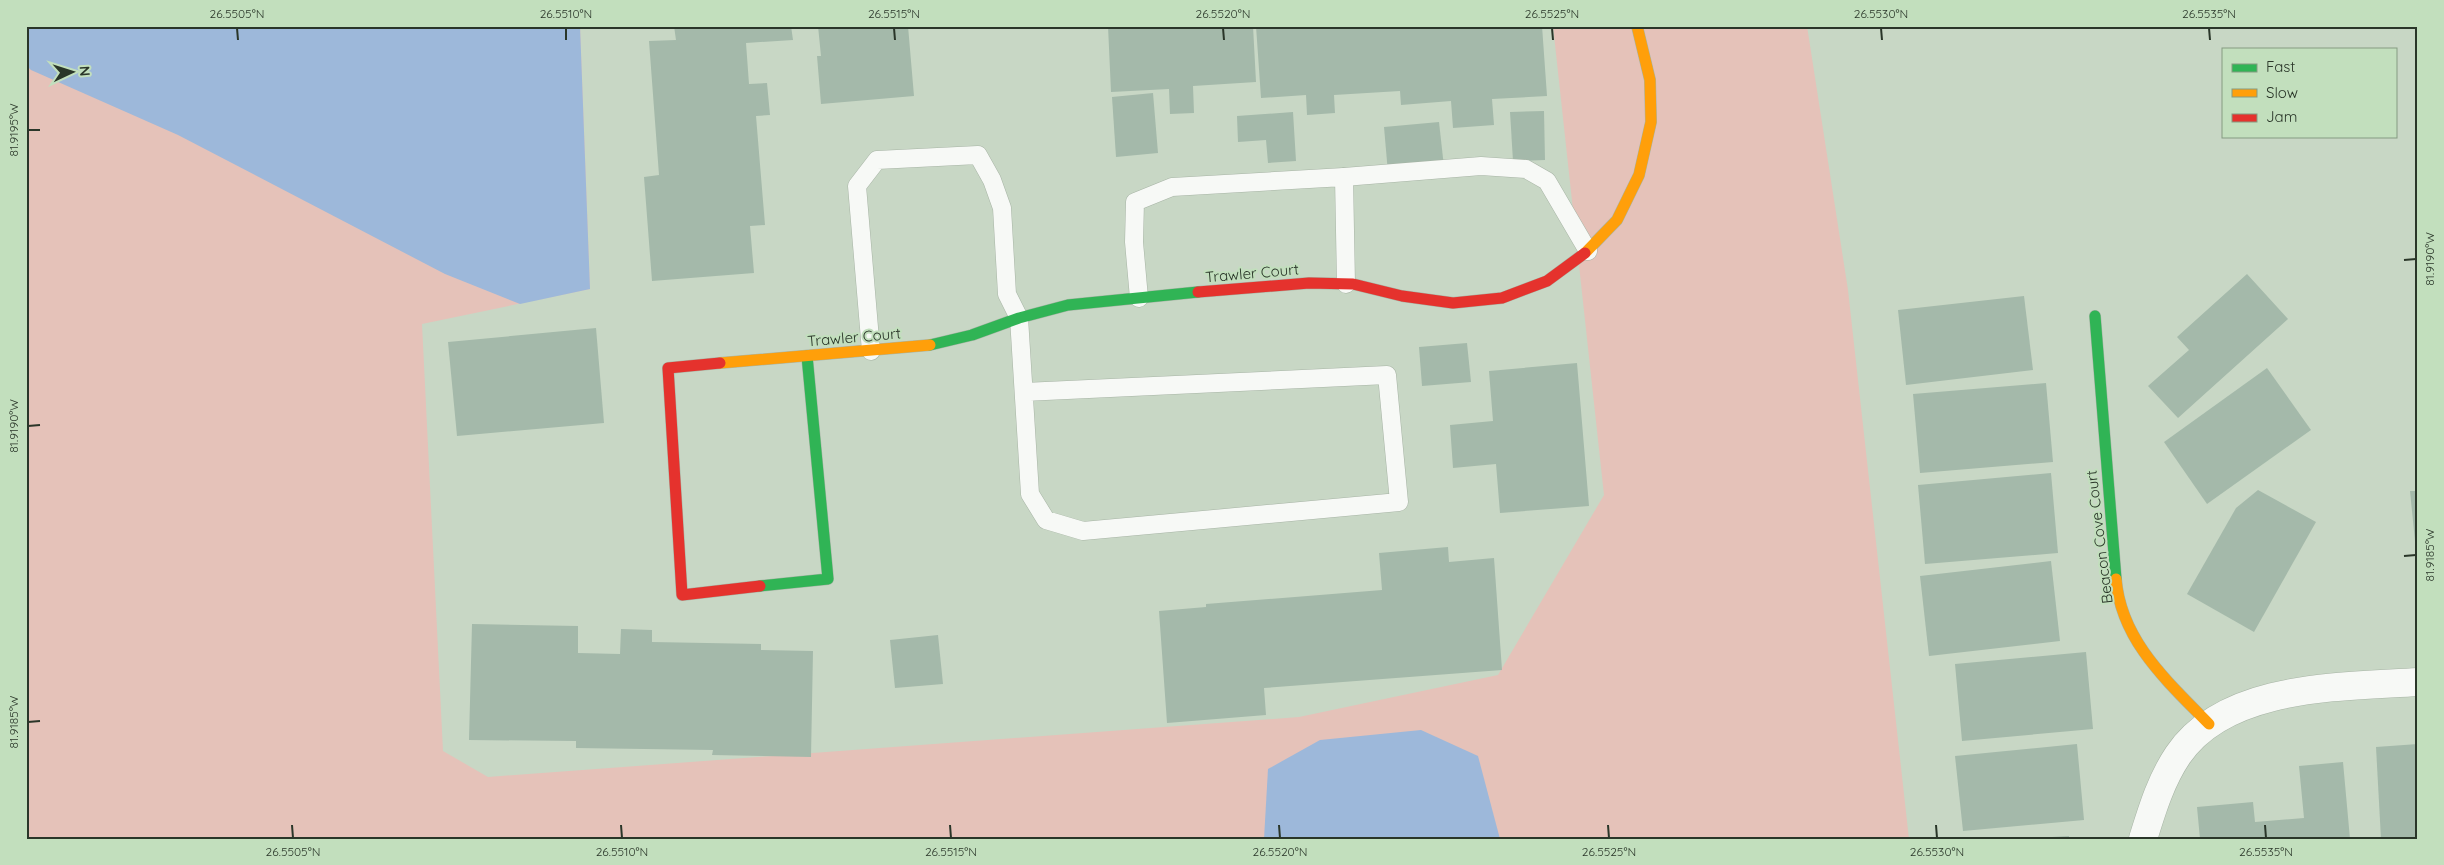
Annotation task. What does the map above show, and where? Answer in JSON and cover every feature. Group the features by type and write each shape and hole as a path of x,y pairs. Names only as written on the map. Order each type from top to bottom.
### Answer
{"street":[{"name":"Trawler Court","path":"807,356 828,579 682,595 668,368 930,345 972,335 1018,318 1068,305 1309,283 1346,284 1402,296 1454,303 1502,298 1547,281 1588,251 1617,220 1639,175 1651,122 1650,80 1638,26"},
{"name":"Beacon Cove Court","path":"2095,316 2118,598 2133,637 2160,674 2209,724"},
{"path":"2143,839 2156,798 2179,754 2209,724 2265,698 2309,690 2418,682"}],"lane":[{"path":"871,350 857,186 877,160 978,155 992,180 1002,208 1007,294 1018,318 1030,494 1046,520 1083,531 1399,502 1387,375 1024,392"},
{"path":"1139,298 1134,242 1135,202 1172,187 1344,177 1481,166 1526,169 1547,182 1588,251"},
{"path":"1344,177 1346,284"}],"shaded area":[{"path":"26,26 580,26 590,289 422,324 443,751 488,777 1299,717 1498,675 1604,495 1553,26 1807,26 1848,290 1909,839 26,839"}],"water":[{"path":"26,26 580,26 590,289 520,304 445,274 178,135 31,70 26,65"},
{"path":"1421,730 1478,756 1500,839 1264,839 1268,769 1320,740"}],"building":[{"path":"674,26 791,26 793,40 746,43 749,84 767,83 770,115 756,116 765,225 750,226 754,273 652,281 644,177 659,175 649,41 676,40"},
{"path":"818,26 908,26 914,96 821,104 817,56 821,56"},
{"path":"1108,26 1253,26 1256,82 1193,86 1194,113 1170,114 1169,89 1111,92"},
{"path":"1256,26 1542,26 1547,96 1492,99 1494,125 1453,128 1451,101 1401,105 1400,91 1334,95 1335,113 1307,115 1306,95 1261,98"},
{"path":"1153,93 1158,153 1116,157 1112,97"},
{"path":"1544,111 1545,160 1513,161 1510,112"},
{"path":"1293,112 1296,161 1268,163 1266,140 1238,142 1237,116"},
{"path":"1439,122 1444,167 1388,173 1384,127"},
{"path":"2247,274 2288,319 2178,418 2148,386 2189,350 2177,337"},
{"path":"2024,296 2033,370 1906,385 1898,310"},
{"path":"596,328 604,423 457,436 448,342"},
{"path":"1467,343 1471,382 1422,386 1419,347"},
{"path":"1577,363 1589,506 1500,513 1496,464 1453,468 1450,425 1493,421 1489,371"},
{"path":"2267,368 2311,430 2207,504 2164,442"},
{"path":"2046,383 2053,462 1920,473 1913,394"},
{"path":"2051,473 2058,553 1925,564 1918,485"},
{"path":"2258,490 2316,522 2254,632 2187,594 2236,508"},
{"path":"2410,491 2418,491 2418,551 2416,551"},
{"path":"1448,547 1449,562 1494,558 1502,670 1264,688 1266,715 1167,723 1159,611 1206,607 1206,604 1382,590 1379,553"},
{"path":"2051,561 2060,641 1929,656 1920,576"},
{"path":"472,624 578,626 578,653 620,654 621,629 652,630 652,642 761,644 761,650 813,651 811,757 712,755 713,750 576,748 576,741 469,740"},
{"path":"938,635 943,684 895,688 890,640"},
{"path":"2086,652 2093,729 1962,741 1955,664"},
{"path":"2077,744 2084,820 1963,831 1955,756"},
{"path":"2418,744 2418,839 2381,839 2376,747"},
{"path":"2343,762 2350,839 2200,839 2197,807 2253,802 2255,822 2304,818 2299,766"},
{"path":"2069,836 2069,839 2053,839 2052,837"}],"traffic: fast":[{"path":"930,345 972,335 1019,318 1068,305 1198,292"},
{"path":"2095,316 2116,579"},
{"path":"760,586 828,579 807,356"}],"traffic: slow":[{"path":"1585,253 1617,220 1639,175 1651,122 1650,80 1637,26"},
{"path":"720,363 930,345"},
{"path":"2116,579 2120,601 2127,622 2137,641 2163,676 2209,724"}],"traffic: jam":[{"path":"1198,292 1309,283 1353,284 1402,296 1453,303 1502,298 1547,281 1585,253"},
{"path":"720,363 668,368 682,595 760,586"}]}
